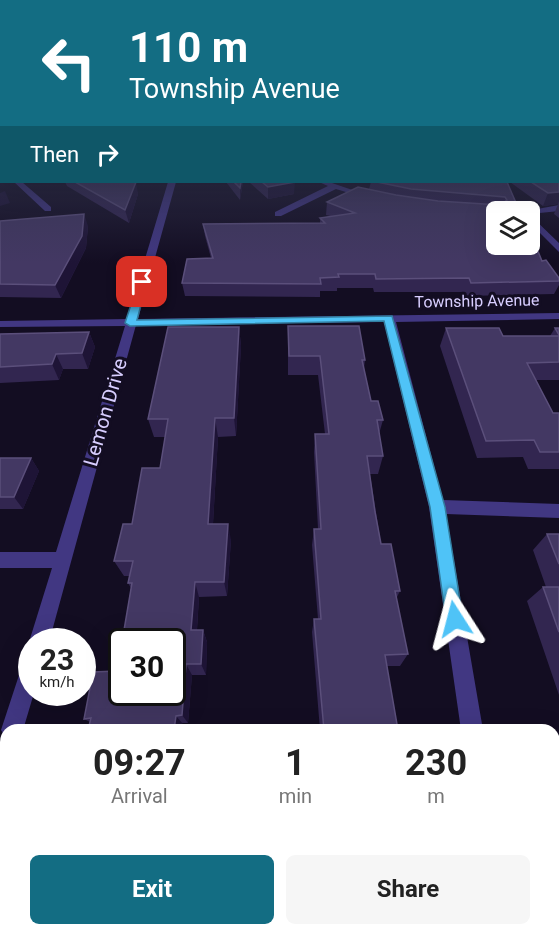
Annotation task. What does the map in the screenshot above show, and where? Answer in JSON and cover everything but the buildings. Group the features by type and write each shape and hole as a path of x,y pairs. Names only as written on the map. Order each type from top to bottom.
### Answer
{"street":[{"path":"19,183 48,209"},
{"name":"Lemon Drive","path":"43,628 172,183"},
{"path":"326,183 384,201"},
{"path":"278,214 335,186"},
{"path":"540,210 559,208"},
{"path":"540,229 559,249"},
{"name":"Township Avenue","path":"0,324 559,316"},
{"path":"389,318 437,507 471,724"},
{"path":"437,507 559,511"},
{"path":"0,560 63,560"},
{"path":"14,724 20,706"}],"route":[{"path":"142,282 130,323 389,318 437,507 455,619"}]}
